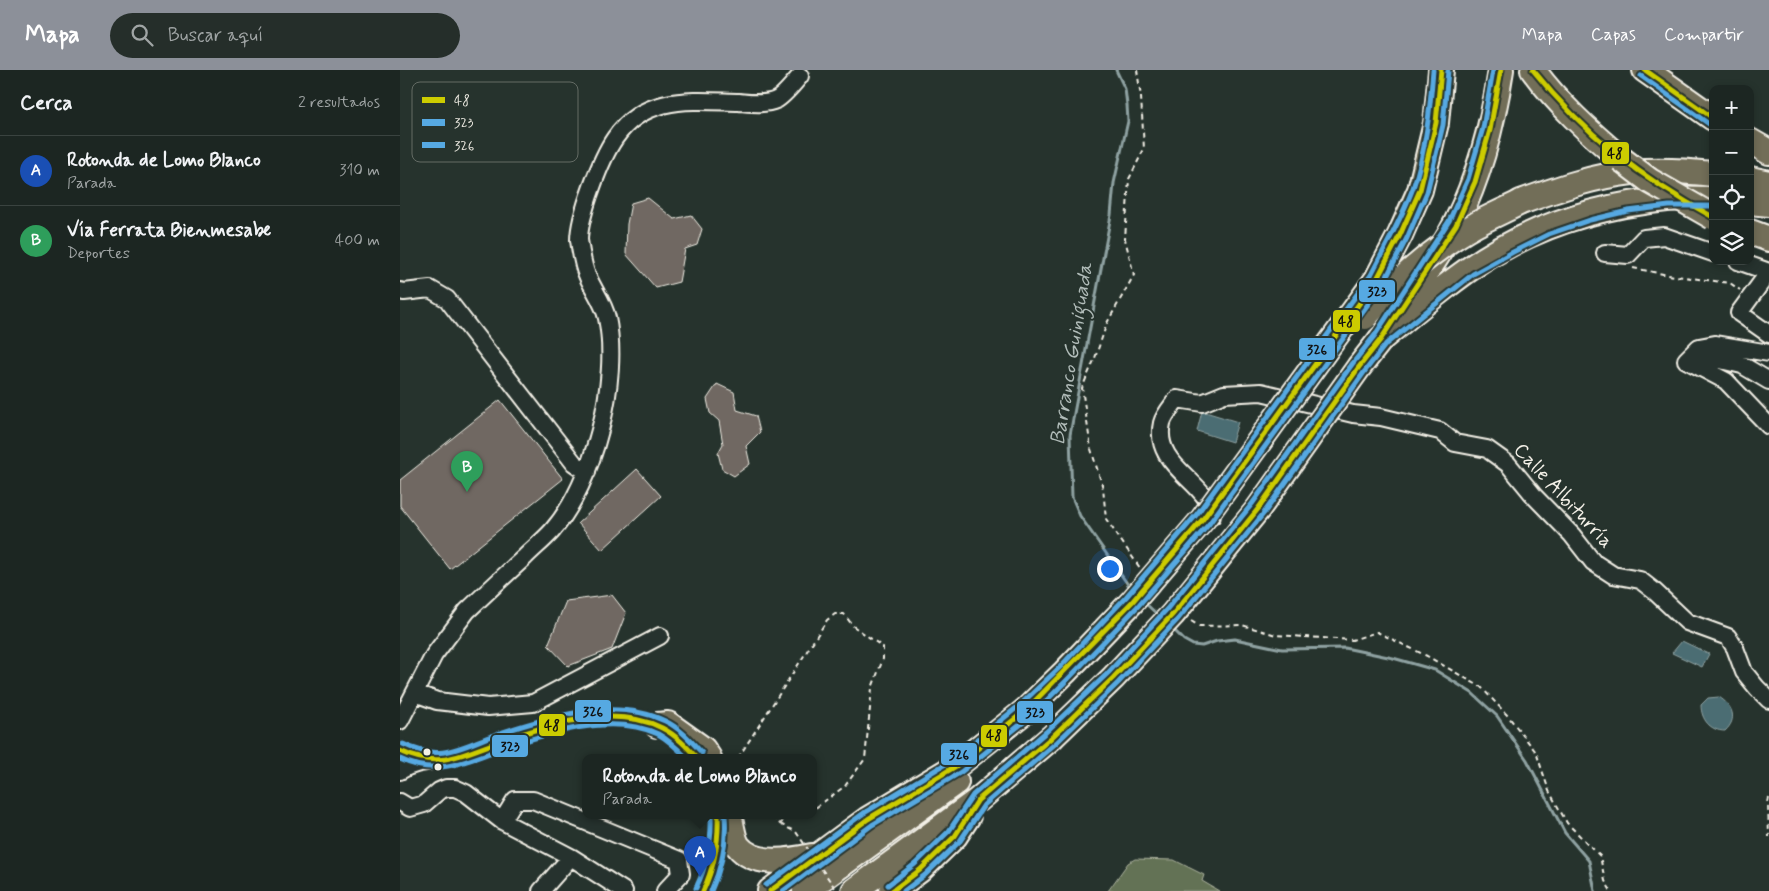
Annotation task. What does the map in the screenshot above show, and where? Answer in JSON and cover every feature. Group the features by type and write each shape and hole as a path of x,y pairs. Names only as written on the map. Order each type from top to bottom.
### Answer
{"highway":[{"path":"805,891 951,786 1003,745 1204,519 1377,279 1400,235 1420,190 1436,124 1441,70"},
{"path":"854,891 978,800 1051,738 1113,678 1173,614 1258,509 1381,338 1456,225 1475,182 1490,130 1501,70"},
{"path":"1645,70 1709,115"},
{"path":"1540,79 1579,122 1621,159 1650,181 1709,215"},
{"path":"1754,143 1769,152"},
{"path":"770,891 868,819 956,766 1028,715 1073,680 1140,610 1214,524 1365,316 1397,283 1433,253 1475,225 1521,202 1555,189 1624,173 1675,170 1709,174"},
{"path":"1754,180 1769,183"},
{"path":"1381,338 1470,268 1509,245 1546,227 1588,213 1627,204 1669,199 1709,199"},
{"path":"1754,202 1769,204"},
{"path":"1754,233 1769,239"},
{"path":"657,725 668,724 703,749 706,754"},
{"path":"892,891 920,870 956,836 978,800"},
{"path":"731,819 737,845 749,856 779,862 819,855"}],"street":[{"path":"400,721 434,655 454,626 467,611 552,531 580,490 587,472 602,422 608,386 610,347 607,316 584,268 579,240 583,217 600,169 615,138 631,120 650,109 685,100 758,103 777,100 800,76"},
{"path":"1605,254 1628,255 1644,238 1664,236 1709,252"},
{"path":"1749,265 1769,272 1739,313 1769,334"},
{"path":"400,291 430,289 447,299 574,463 587,472"},
{"path":"1769,353 1715,344 1699,347 1686,360 1726,381 1769,426"},
{"path":"1694,352 1703,356 1742,365 1769,381"},
{"name":"Calle Albiturría","path":"1171,551 1189,540 1213,515 1210,504 1200,491 1174,466 1162,444 1162,422 1176,399 1202,403 1224,394 1261,392 1353,414 1381,417 1440,431 1455,443 1487,449 1508,464 1535,498 1572,535 1593,562 1613,575 1640,580 1687,622 1728,638 1735,648 1744,672 1769,700"},
{"path":"415,693 438,701 488,706 533,703 660,636"},
{"path":"400,771 424,761 457,757 537,729 595,718 629,718 657,725 683,743 693,754"},
{"path":"400,751 424,761"},
{"path":"400,802 410,808 424,804 439,791 446,788 455,788 466,793 502,821 571,857 624,891"},
{"path":"502,821 515,800 533,800 679,860 681,874 666,891"},
{"path":"704,890 715,855 719,828 718,819"},
{"path":"541,891 571,857"}],"path":[{"path":"1136,70 1144,149 1129,179 1125,240 1134,275 1107,323 1082,388 1091,449 1103,488 1106,519 1143,572"},
{"path":"1628,255 1632,267 1668,275 1730,283 1750,297"},
{"path":"741,754 827,620 835,614 844,614 853,626 883,647 883,659 872,688 865,759 845,786 817,807"},
{"path":"1185,617 1199,626 1242,625 1276,636 1352,640 1377,632 1427,656 1481,687 1508,716 1536,752 1549,791 1567,823 1600,856 1605,881 1611,891"},
{"path":"1769,798 1769,836"},
{"path":"776,819 780,824 796,832 837,891"},
{"path":"780,824 786,819"}],"green space":[{"path":"1135,859 1174,860 1204,875 1202,881 1219,891 1108,891 1128,863"}],"water":[{"path":"1202,411 1238,422 1232,442 1197,431"},
{"path":"1682,641 1709,654 1702,667 1672,653"},
{"path":"1719,697 1728,704 1733,717 1732,722 1725,731 1715,729 1707,723 1701,710 1701,705 1708,698"}],"building":[{"path":"648,198 674,219 691,215 702,229 697,245 685,249 679,282 656,288 626,254 627,224 631,203"},
{"path":"717,384 734,392 737,410 756,416 760,432 746,446 750,464 734,476 722,469 718,453 723,444 719,421 710,413 707,399"},
{"path":"500,400 563,479 450,569 400,506 400,480"},
{"path":"637,469 661,496 602,550 578,523"},
{"path":"612,595 626,613 612,649 568,666 548,645 566,601"}],"waterway":[{"name":"Barranco Guiniguada","path":"1116,70 1125,89 1128,121 1114,183 1111,215 1070,435 1072,497 1080,516 1131,589"},
{"name":"Barranco Guiniguada","path":"1144,602 1160,617"},
{"name":"Barranco Guiniguada","path":"1172,628 1184,640 1193,645 1202,646 1217,641 1235,639 1282,649 1345,648 1393,658 1435,670 1472,693 1497,716 1527,760 1565,833 1589,861 1595,891"}],"transit line":[{"name":"326","path":"766,885 864,813 952,760 1020,705 1060,667 1126,597 1197,514 1371,275 1413,188 1427,130 1433,70"},
{"name":"48","path":"770,891 868,819 956,766 1025,711 1132,602 1203,519 1377,279 1400,235 1420,190 1436,123 1441,70"},
{"name":"326","path":"888,885 915,864 949,831 973,795 1046,732 1108,673 1167,609 1252,504 1375,335 1449,221 1468,179 1483,128 1493,70"},
{"name":"48","path":"892,891 920,870 955,836 978,800 1051,738 1113,678 1173,614 1258,509 1381,339 1456,225 1475,182 1490,130 1501,70"},
{"name":"48","path":"1533,70 1552,93 1615,153 1662,187 1709,215"},
{"name":"48","path":"1645,70 1709,115"},
{"name":"323","path":"783,891 872,825 961,772 1030,717 1137,607 1209,524 1384,282 1407,238 1427,192 1443,125 1448,71"},
{"name":"323","path":"1641,76 1709,124"},
{"name":"323","path":"904,891 925,875 960,841 984,805 1056,743 1118,683 1178,619 1264,513 1386,344 1473,274 1549,234 1590,220 1628,211 1669,206 1709,206"},
{"name":"326","path":"403,744 428,752 449,751 535,722 579,712 624,710 645,714 676,727 702,753"},
{"name":"48","path":"400,751 426,759 448,759 514,736 556,724 600,717 622,717 643,721 662,728 677,738 693,754"},
{"name":"323","path":"400,759 426,767 450,766 556,732 599,725 620,725 640,728 658,734 683,754"},
{"name":"326","path":"696,888 708,853 711,819"},
{"name":"48","path":"703,891 715,854 718,819"},
{"name":"323","path":"711,891 723,854 725,819"}],"place":[{"name":"Vía Ferrata Bienmesabe","path":"467,492"},
{"name":"Rotonda de Lomo Blanco","path":"700,877"}]}
